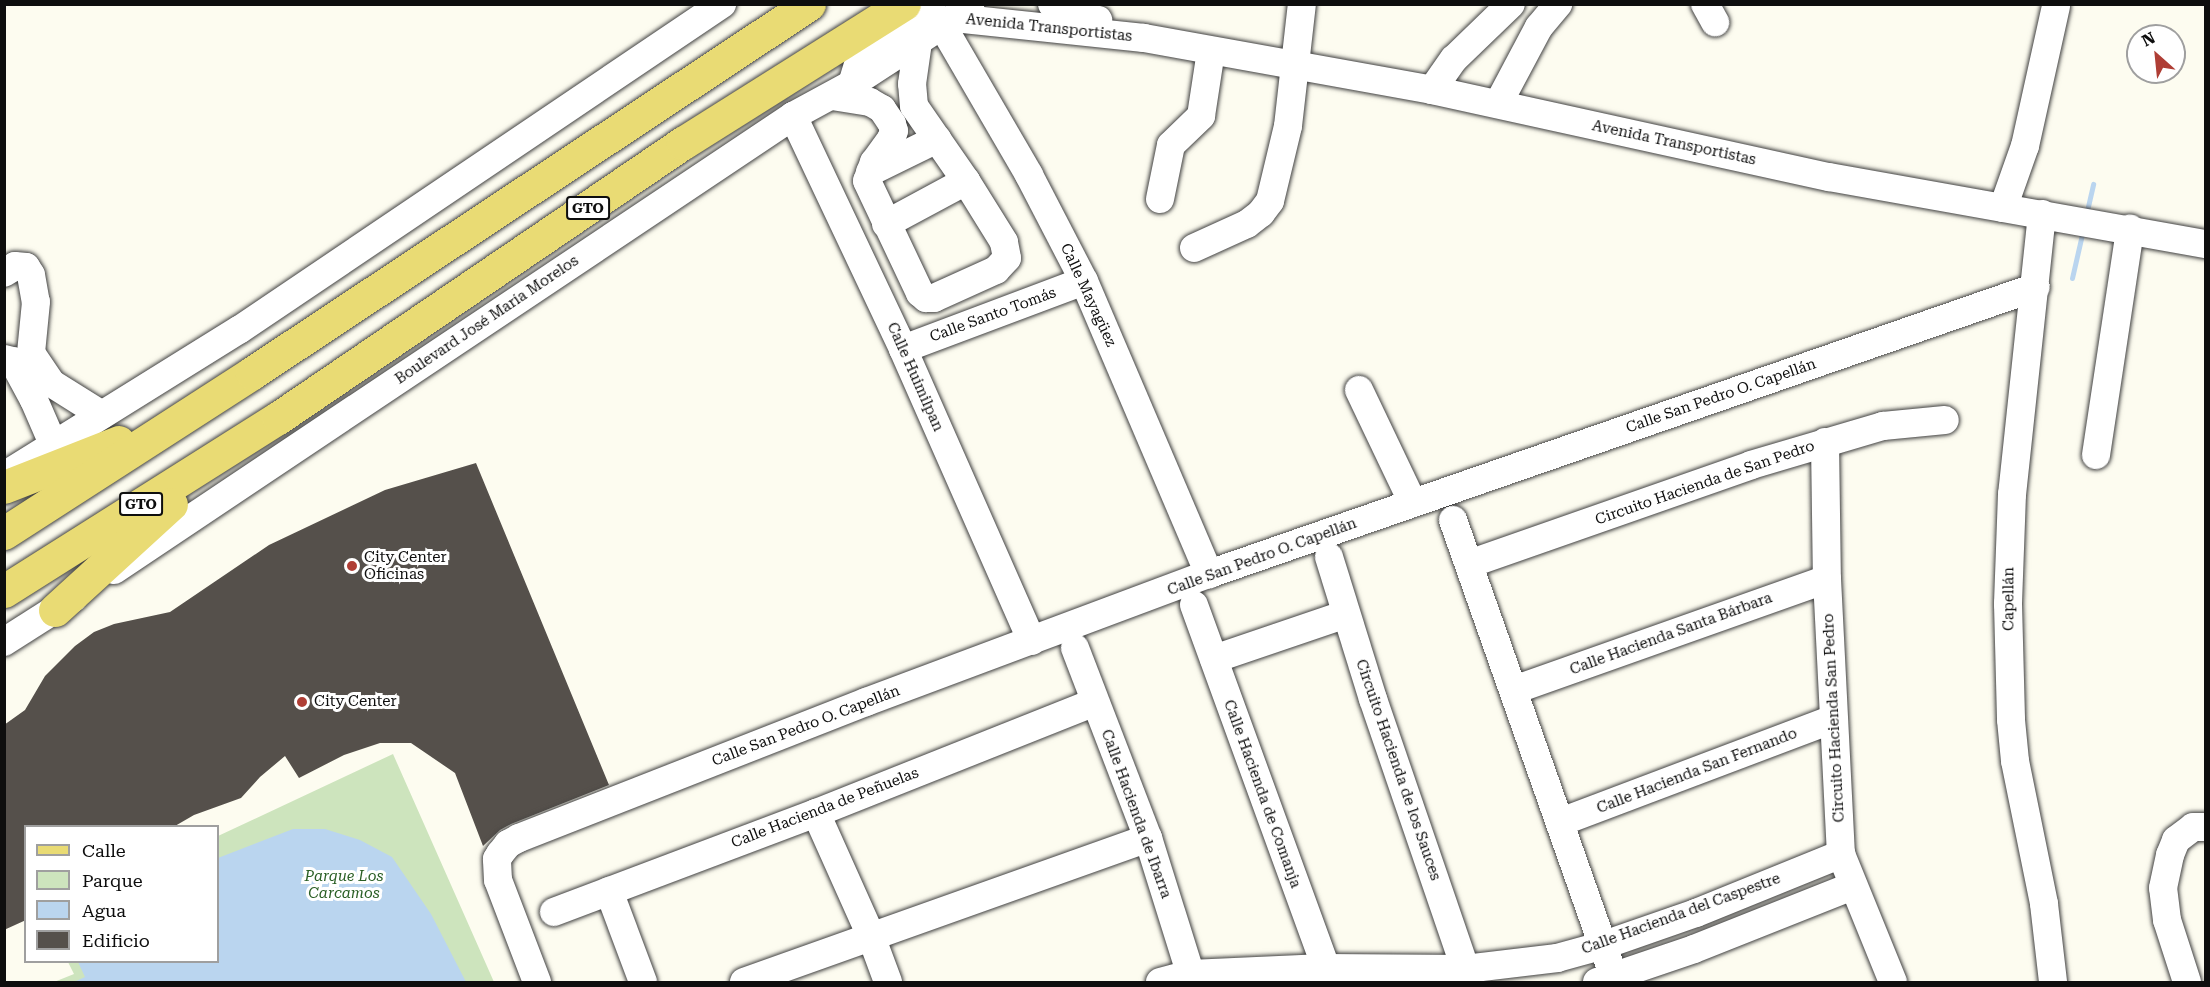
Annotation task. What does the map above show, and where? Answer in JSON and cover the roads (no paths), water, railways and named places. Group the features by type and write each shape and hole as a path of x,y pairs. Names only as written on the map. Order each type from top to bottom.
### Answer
{"main road":[{"path":"4,533 252,373 809,4"},
{"name":"GTO","path":"4,591 278,418 683,143 904,4"},
{"path":"4,487 185,416"},
{"path":"55,610 232,448"}],"street":[{"path":"4,476 239,330 722,4"},
{"name":"Avenida Transportistas","path":"1053,4 1065,13 1102,21 1144,38"},
{"path":"1194,248 1247,224 1261,213 1270,201 1288,126 1302,4"},
{"path":"1432,90 1454,59 1511,4"},
{"path":"1498,104 1524,50 1558,4"},
{"path":"2003,208 2025,147 2056,6"},
{"path":"918,42 912,97 920,117 966,180 996,227 1008,252 1003,264 985,276 934,298 926,298 917,289 869,190 868,173 891,139 894,131 892,124 882,109 842,90 869,45 950,13"},
{"name":"Avenida Transportistas","path":"950,13 1144,38 1432,90 1829,177 2205,244"},
{"name":"Boulevard José María Morelos","path":"4,642 793,116 842,90 918,42 950,13"},
{"name":"Calle Mayagüez","path":"950,13 1084,281 1209,574"},
{"path":"1486,27 1524,50"},
{"path":"1160,199 1172,145 1201,116 1211,51"},
{"name":"Calle Huimilpan","path":"793,116 903,349 1032,641"},
{"path":"868,173 937,139"},
{"path":"886,224 966,180"},
{"name":"Capellán","path":"2050,215 2036,287 2012,494 2008,604 2011,720 2015,761 2044,904 2053,982"},
{"path":"2096,455 2130,229"},
{"path":"4,273 15,266 26,267 31,275 36,302 16,358 53,444"},
{"name":"Calle Santo Tomás","path":"903,349 1084,281"},
{"name":"Calle San Pedro O. Capellán","path":"537,982 498,880 497,860 508,844 538,830 866,702 1209,574 2036,287"},
{"path":"16,358 102,415"},
{"path":"1359,390 1413,503"},
{"name":"Circuito Hacienda de San Pedro","path":"1469,564 1751,465 1826,442 1883,426 1945,420"},
{"name":"Circuito Hacienda San Pedro","path":"1826,442 1827,579 1841,854 1893,982"},
{"path":"1453,520 1604,945 1609,981 1852,885"},
{"name":"Circuito Hacienda de los Sauces","path":"1329,557 1346,614 1468,976"},
{"name":"Calle Hacienda Santa Bárbara","path":"1514,690 1827,579"},
{"name":"Calle Hacienda de Comanja","path":"1194,605 1328,975"},
{"path":"1214,658 1346,614"},
{"name":"Calle Hacienda de Ibarra","path":"1076,648 1148,838 1192,978"},
{"name":"Calle Hacienda de Peñuelas","path":"554,912 816,813 1095,702"},
{"name":"Calle Hacienda San Fernando","path":"1561,822 1833,719"},
{"path":"816,813 871,936 888,982"},
{"path":"2191,968 2167,920 2163,888 2165,870 2176,840 2199,827"},
{"path":"744,982 825,951 1148,838"},
{"name":"Calle Hacienda del Caspestre","path":"1160,982 1192,978 1328,975 1468,976 1557,958 1604,945 1696,912 1841,854"},
{"path":"609,891 643,982"},
{"path":"802,982 825,951"}],"water":[{"name":"Parque Los Carcamos","path":"293,829 325,829 360,840 392,857 431,914 466,982 74,982 85,977 78,963 219,963 219,858"}],"waterway":[{"path":"2086,215 2093,184"},
{"path":"2072,278 2083,230"}],"place":[{"name":"City Center Oficinas","path":"352,566"},
{"name":"City Center","path":"302,702"}]}
